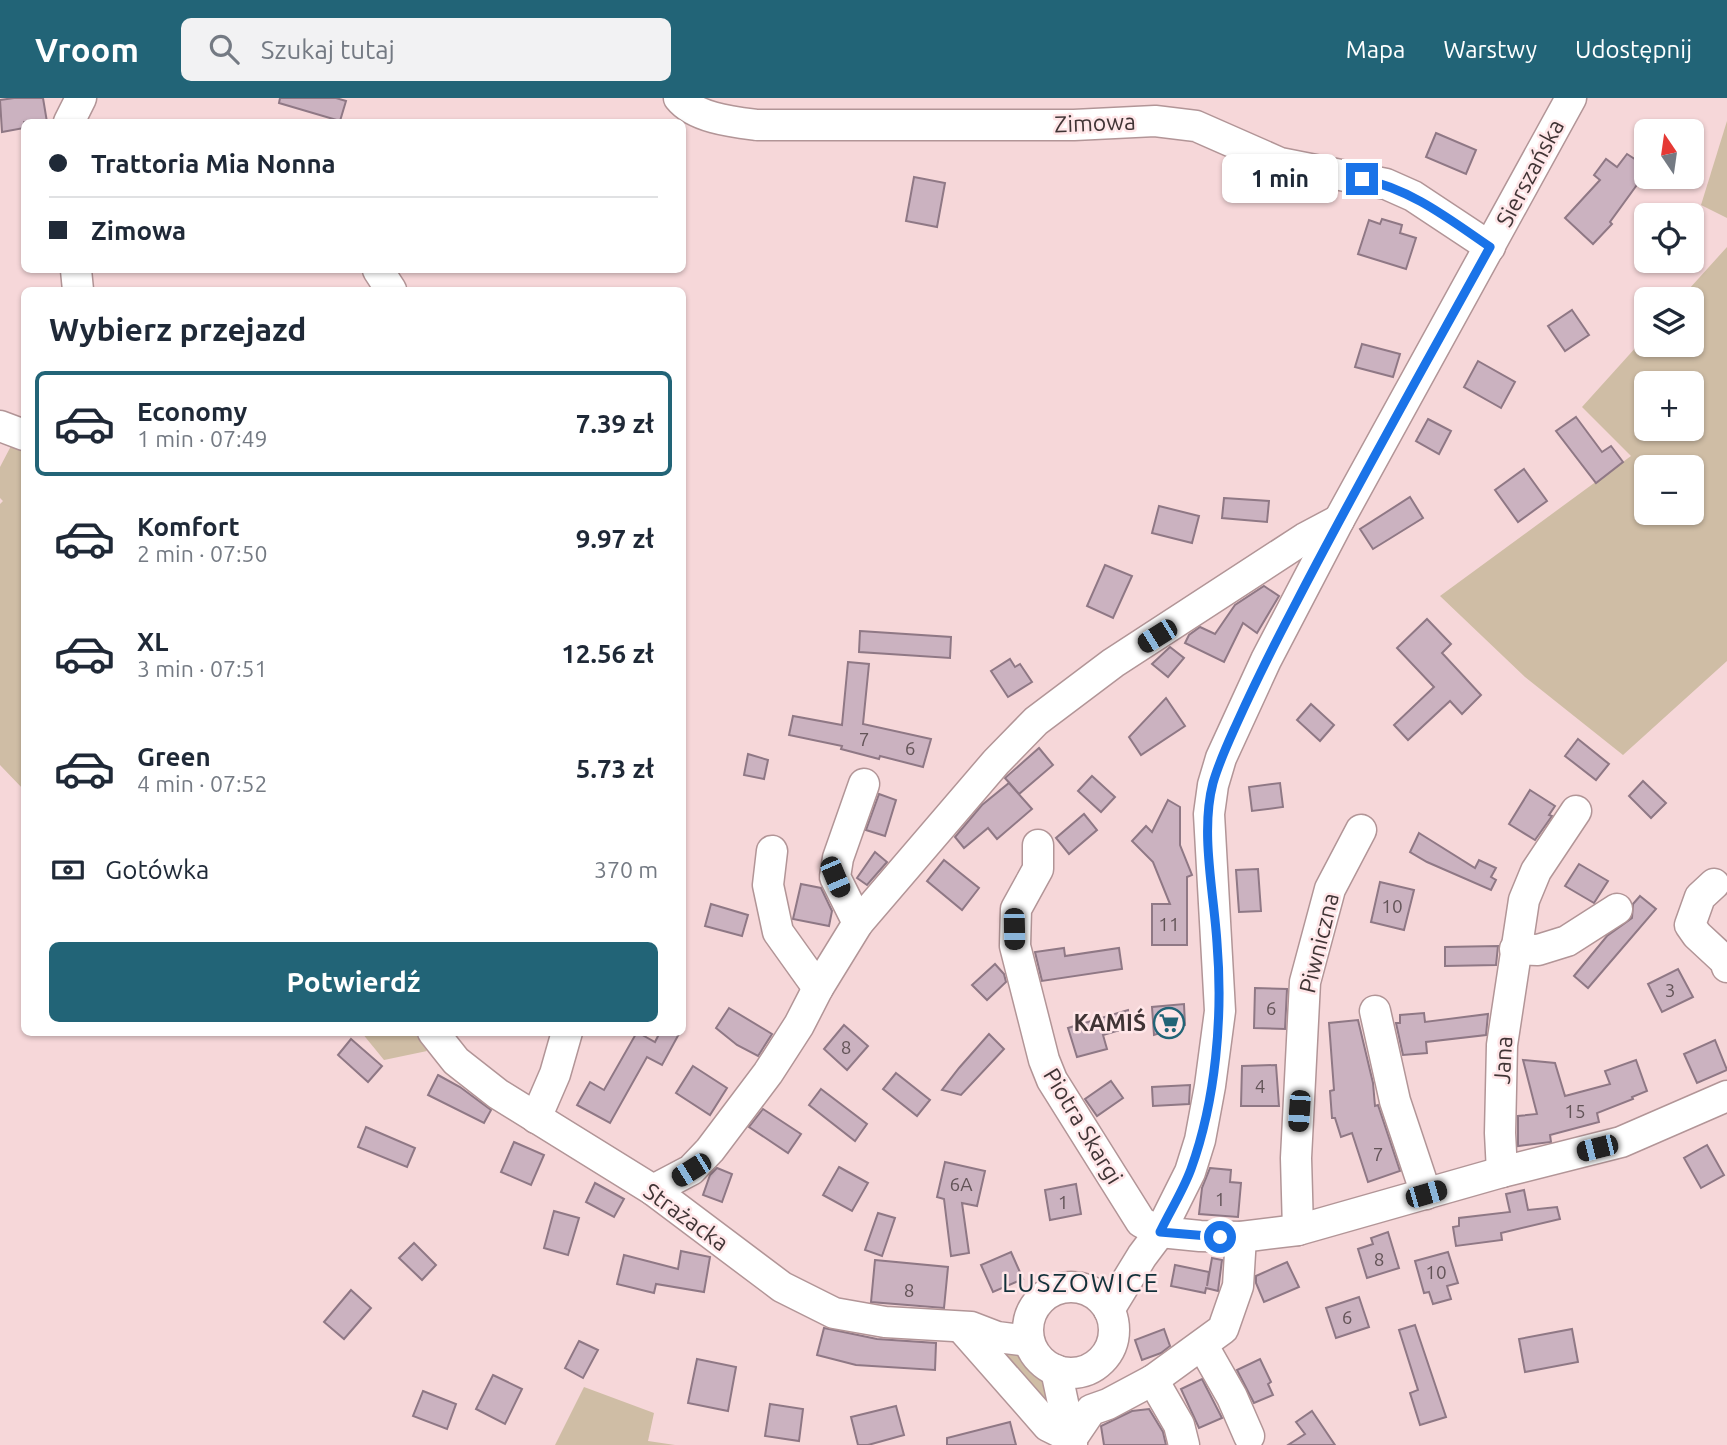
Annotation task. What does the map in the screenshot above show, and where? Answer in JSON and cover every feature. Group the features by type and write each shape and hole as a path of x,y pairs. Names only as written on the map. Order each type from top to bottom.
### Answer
{"street":[{"path":"65,98 68,119"},
{"path":"70,119 81,98"},
{"name":"Zimowa","path":"679,98 683,103 710,116 757,125 1074,125 1155,121 1196,126 1280,163 1386,184 1424,202 1490,247"},
{"name":"Sierszańska","path":"1109,1310 1160,1232 1190,1172 1200,1140 1220,1011 1209,814 1213,785 1221,758 1266,660 1339,520 1571,98"},
{"path":"0,426 21,434"},
{"path":"653,1190 691,1170 710,1150 768,1073 799,1026 818,988 858,923 996,762 1036,722 1113,663 1304,538 1339,520"},
{"path":"858,923 835,877 838,858 864,784"},
{"name":"Jana","path":"1502,1172 1502,1045 1524,900 1536,871 1576,811"},
{"name":"Piwniczna","path":"1298,1230 1295,1167 1305,982 1330,889 1361,830"},
{"name":"Piotra Skargi","path":"1038,845 1038,869 1016,909 1015,946 1044,1060 1052,1080 1141,1222 1160,1232"},
{"path":"772,850 768,885 778,932 818,988"},
{"path":"1714,884 1700,897 1690,925 1725,961 1727,967"},
{"path":"1515,949 1538,950 1567,941 1617,909"},
{"path":"1375,1011 1395,1101 1426,1194"},
{"name":"Strażacka","path":"436,1036 456,1062 498,1094 653,1190 782,1287 834,1312 885,1322 966,1327 1030,1326"},
{"path":"536,1118 555,1074 566,1036"},
{"path":"1160,1232 1241,1237 1298,1230 1502,1172 1621,1142 1727,1096"},
{"path":"1071,1438 1091,1410 1153,1380 1223,1329 1237,1286 1241,1237"},
{"name":"Sierszańska","path":"1084,1288 1142,1256"},
{"path":"1063,1287 1084,1288 1099,1297 1109,1310 1113,1322 1110,1346 1104,1357 1069,1370 1044,1363 1035,1354 1030,1326 1044,1296 1063,1287"},
{"path":"966,1327 1048,1426 1071,1438"},
{"path":"1203,1346 1233,1397 1249,1436"},
{"path":"1069,1370 1062,1401 1071,1438"},
{"path":"1153,1380 1179,1425 1184,1445"}],"shaded area":[{"path":"1727,121 1727,218 1702,203"},
{"path":"1727,247 1727,661 1623,755 1525,677 1440,596 1631,456 1582,407 1634,349 1634,357 1704,357 1704,287 1691,287"},
{"path":"11,446 21,449 21,787 0,765 0,504 3,501 0,498 0,467"},
{"path":"364,1036 417,1036 427,1051 384,1060"},
{"path":"1003,1344 1030,1356 1043,1369 1054,1416 1005,1360"},
{"path":"584,1387 654,1413 648,1441 675,1445 555,1445"}],"building":[{"path":"43,98 46,119 21,119 21,129 2,132 0,100"},
{"path":"280,98 336,98 346,101 341,119 279,103"},
{"path":"1436,133 1476,150 1466,174 1426,157"},
{"path":"1627,154 1634,159 1634,189 1610,222 1612,224 1593,244 1565,218 1600,180 1594,175 1606,159 1617,167"},
{"path":"914,177 945,183 937,227 906,221"},
{"path":"1382,219 1402,225 1400,233 1416,238 1406,269 1358,254 1369,220 1380,224"},
{"path":"1572,310 1589,335 1565,351 1548,326"},
{"path":"1362,344 1400,354 1393,377 1355,367"},
{"path":"1478,361 1515,382 1501,408 1464,387"},
{"path":"1576,417 1602,452 1611,446 1623,462 1596,483 1556,431"},
{"path":"1428,419 1451,431 1439,454 1416,441"},
{"path":"1524,469 1547,501 1518,522 1495,490"},
{"path":"1410,497 1423,518 1373,549 1360,529"},
{"path":"1224,498 1269,501 1267,522 1222,518"},
{"path":"1159,506 1199,516 1192,543 1152,533"},
{"path":"1105,565 1132,576 1113,618 1087,606"},
{"path":"1264,586 1279,596 1257,633 1243,623 1224,662 1185,643 1189,635 1200,627 1215,634 1235,605"},
{"path":"1427,619 1451,644 1442,653 1481,695 1462,714 1450,701 1408,740 1394,725 1434,687 1397,648"},
{"path":"860,631 951,637 950,658 859,652"},
{"path":"1170,647 1184,658 1168,677 1152,664"},
{"path":"1010,659 1015,667 1020,664 1032,682 1008,697 991,671"},
{"path":"848,662 869,664 863,724 931,739 923,767 880,756 879,759 841,749 842,746 789,735 793,716 842,725"},
{"path":"1166,698 1185,726 1141,755 1129,737"},
{"path":"1311,704 1334,725 1320,741 1297,720"},
{"path":"1578,739 1609,764 1596,780 1565,756"},
{"path":"1039,748 1053,765 1019,794 1005,778"},
{"path":"748,754 768,760 764,779 744,775"},
{"path":"1092,776 1115,797 1101,812 1078,791"},
{"path":"1643,781 1666,803 1651,818 1629,796"},
{"path":"1009,783 1032,809 997,839 988,828 964,848 955,837 982,805"},
{"path":"1280,783 1283,807 1252,811 1249,787"},
{"path":"1530,790 1555,806 1549,815 1552,816 1535,840 1509,824"},
{"path":"879,794 896,800 885,836 866,830"},
{"path":"1168,800 1180,807 1180,845 1192,875 1187,877 1187,945 1152,945 1152,904 1170,904 1153,862 1132,841 1146,826 1152,832"},
{"path":"1084,814 1097,830 1069,854 1056,838"},
{"path":"1419,833 1475,868 1479,860 1496,868 1491,877 1496,880 1491,890 1410,852"},
{"path":"875,852 887,862 867,885 857,878"},
{"path":"944,860 979,888 962,910 927,881"},
{"path":"1579,864 1608,881 1594,903 1565,886"},
{"path":"1258,869 1261,911 1239,912 1236,870"},
{"path":"1380,882 1414,890 1404,930 1371,922"},
{"path":"801,884 821,888 832,911 829,926 793,919"},
{"path":"1640,896 1656,909 1588,988 1574,976 1607,936 1632,918 1633,904"},
{"path":"711,904 748,915 742,936 705,926"},
{"path":"1498,946 1496,965 1445,966 1445,947"},
{"path":"1064,948 1065,956 1119,948 1122,969 1042,981 1035,952"},
{"path":"995,964 1004,974 1006,982 987,1000 972,985"},
{"path":"1678,969 1693,997 1662,1012 1648,984"},
{"path":"1255,988 1287,989 1285,1029 1254,1028"},
{"name":"KAMIŚ","path":"1184,1004 1185,1025 1154,1035 1152,1007"},
{"path":"729,1008 772,1034 758,1056 737,1045 716,1028"},
{"path":"1128,1010 1130,1027 1103,1035 1107,1049 1077,1057 1068,1028"},
{"path":"1424,1013 1425,1022 1488,1014 1486,1035 1426,1042 1427,1053 1403,1055 1396,1023 1400,1023 1400,1015"},
{"path":"1358,1020 1373,1083 1375,1106 1378,1105 1400,1171 1368,1182 1352,1133 1341,1137 1335,1118 1332,1118 1330,1091 1334,1090 1329,1023"},
{"path":"844,1025 868,1046 847,1070 824,1049"},
{"path":"989,1034 1004,1049 961,1095 942,1090 959,1068"},
{"path":"635,1036 644,1036 655,1042 658,1036 678,1036 662,1065 647,1057 610,1123 577,1105 590,1082 604,1090"},
{"path":"351,1039 382,1066 368,1082 338,1055"},
{"path":"1715,1040 1727,1070 1697,1083 1684,1054"},
{"path":"1523,1060 1555,1063 1565,1096 1610,1084 1605,1071 1636,1060 1647,1091 1597,1113 1599,1122 1550,1135 1551,1142 1518,1146 1518,1116 1537,1114"},
{"path":"1276,1065 1279,1106 1241,1106 1242,1066"},
{"path":"693,1066 727,1088 710,1115 676,1093"},
{"path":"896,1073 930,1100 917,1116 883,1089"},
{"path":"438,1075 460,1087 491,1110 484,1123 428,1095"},
{"path":"1111,1081 1123,1098 1097,1116 1085,1099"},
{"path":"1190,1085 1189,1104 1153,1106 1152,1087"},
{"path":"821,1089 867,1124 855,1141 809,1105"},
{"path":"763,1109 801,1134 788,1153 749,1127"},
{"path":"366,1127 415,1148 407,1167 358,1147"},
{"path":"514,1142 544,1155 531,1185 501,1172"},
{"path":"1707,1145 1724,1175 1701,1188 1684,1158"},
{"path":"945,1162 985,1171 977,1206 962,1203 969,1253 951,1256 944,1199 937,1197"},
{"path":"839,1167 868,1183 852,1211 823,1195"},
{"path":"717,1168 732,1174 722,1202 703,1195 710,1175"},
{"path":"1210,1168 1231,1170 1230,1182 1241,1183 1238,1217 1199,1214 1202,1188"},
{"path":"595,1183 624,1199 614,1217 586,1202"},
{"path":"1076,1184 1081,1214 1050,1220 1045,1190"},
{"path":"1524,1190 1528,1210 1557,1207 1560,1219 1501,1233 1502,1240 1456,1246 1453,1227 1459,1226 1459,1218 1510,1212 1506,1194"},
{"path":"554,1211 579,1218 568,1255 544,1248"},
{"path":"878,1213 895,1218 882,1256 865,1250"},
{"path":"1388,1232 1399,1268 1367,1278 1358,1249 1373,1244 1371,1238"},
{"path":"414,1243 436,1265 422,1280 399,1258"},
{"path":"681,1251 710,1257 704,1292 656,1284 654,1293 617,1284 624,1255 678,1269"},
{"path":"1011,1252 1023,1279 993,1292 981,1265"},
{"path":"1448,1252 1458,1283 1447,1286 1451,1299 1433,1304 1429,1292 1424,1293 1415,1261"},
{"path":"1212,1258 1222,1260 1218,1291 1206,1288 1205,1293 1171,1286 1175,1265 1209,1272 1207,1286"},
{"path":"875,1260 948,1267 944,1308 871,1302"},
{"path":"1287,1262 1299,1287 1264,1302 1256,1276"},
{"path":"351,1290 371,1308 344,1339 324,1322"},
{"path":"1359,1297 1369,1327 1336,1338 1326,1308"},
{"path":"1415,1325 1446,1417 1420,1425 1410,1393 1418,1390 1399,1330"},
{"path":"824,1328 877,1339 936,1343 935,1370 856,1365 817,1355"},
{"path":"1164,1329 1170,1346 1161,1353 1142,1360 1135,1340"},
{"path":"1572,1329 1578,1362 1525,1372 1519,1339"},
{"path":"579,1341 598,1350 583,1378 565,1368"},
{"path":"697,1359 736,1367 728,1411 688,1403"},
{"path":"1260,1359 1271,1382 1268,1384 1273,1395 1254,1403 1237,1370"},
{"path":"493,1375 522,1389 505,1424 476,1409"},
{"path":"1202,1379 1222,1418 1199,1428 1181,1389"},
{"path":"423,1391 456,1404 447,1429 413,1416"},
{"path":"770,1404 803,1409 799,1441 765,1436"},
{"path":"896,1406 904,1435 868,1445 858,1445 851,1417"},
{"path":"1149,1409 1163,1432 1166,1445 1104,1445 1101,1426 1132,1411"},
{"path":"1312,1411 1335,1445 1288,1445 1305,1434 1296,1422"},
{"path":"1010,1422 1016,1445 947,1445 947,1438"}],"place":[{"name":"KAMIŚ","path":"1169,1023"}],"district":[{"name":"LUSZOWICE","path":"1081,1283"}],"route":[{"path":"1220,1237 1160,1232 1190,1172 1200,1140 1220,1011 1210,859 1209,814 1213,785 1221,758 1266,660 1339,520 1490,247 1413,196 1386,184 1362,179"}]}
